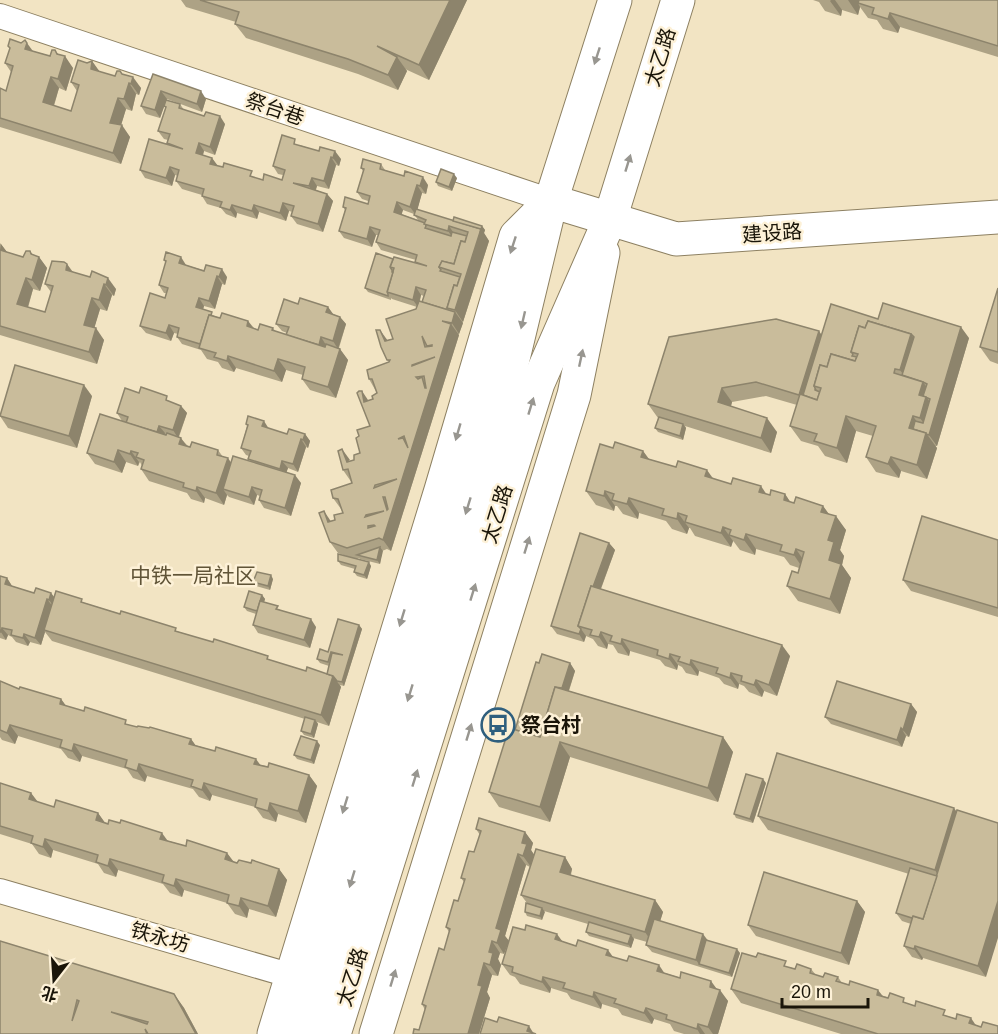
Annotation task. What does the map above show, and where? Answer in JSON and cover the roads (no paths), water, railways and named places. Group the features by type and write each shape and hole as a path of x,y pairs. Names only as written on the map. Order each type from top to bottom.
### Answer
{"main road":[{"name":"太乙路","path":"304,1034 306,980 513,359 551,201 615,0"},
{"name":"太乙路","path":"334,1034 538,383 610,219 678,0"},
{"name":"建设路","path":"551,201 676,239 998,218"},
{"path":"376,1034 574,395 610,219"},
{"path":"274,1034 306,980"}],"street":[{"name":"祭台巷","path":"0,16 551,201"},
{"name":"铁永坊","path":"0,891 306,980"}],"place":[{"name":"祭台村","path":"498,725"}],"district":[{"name":"中铁一局社区","path":"193,576"}]}
